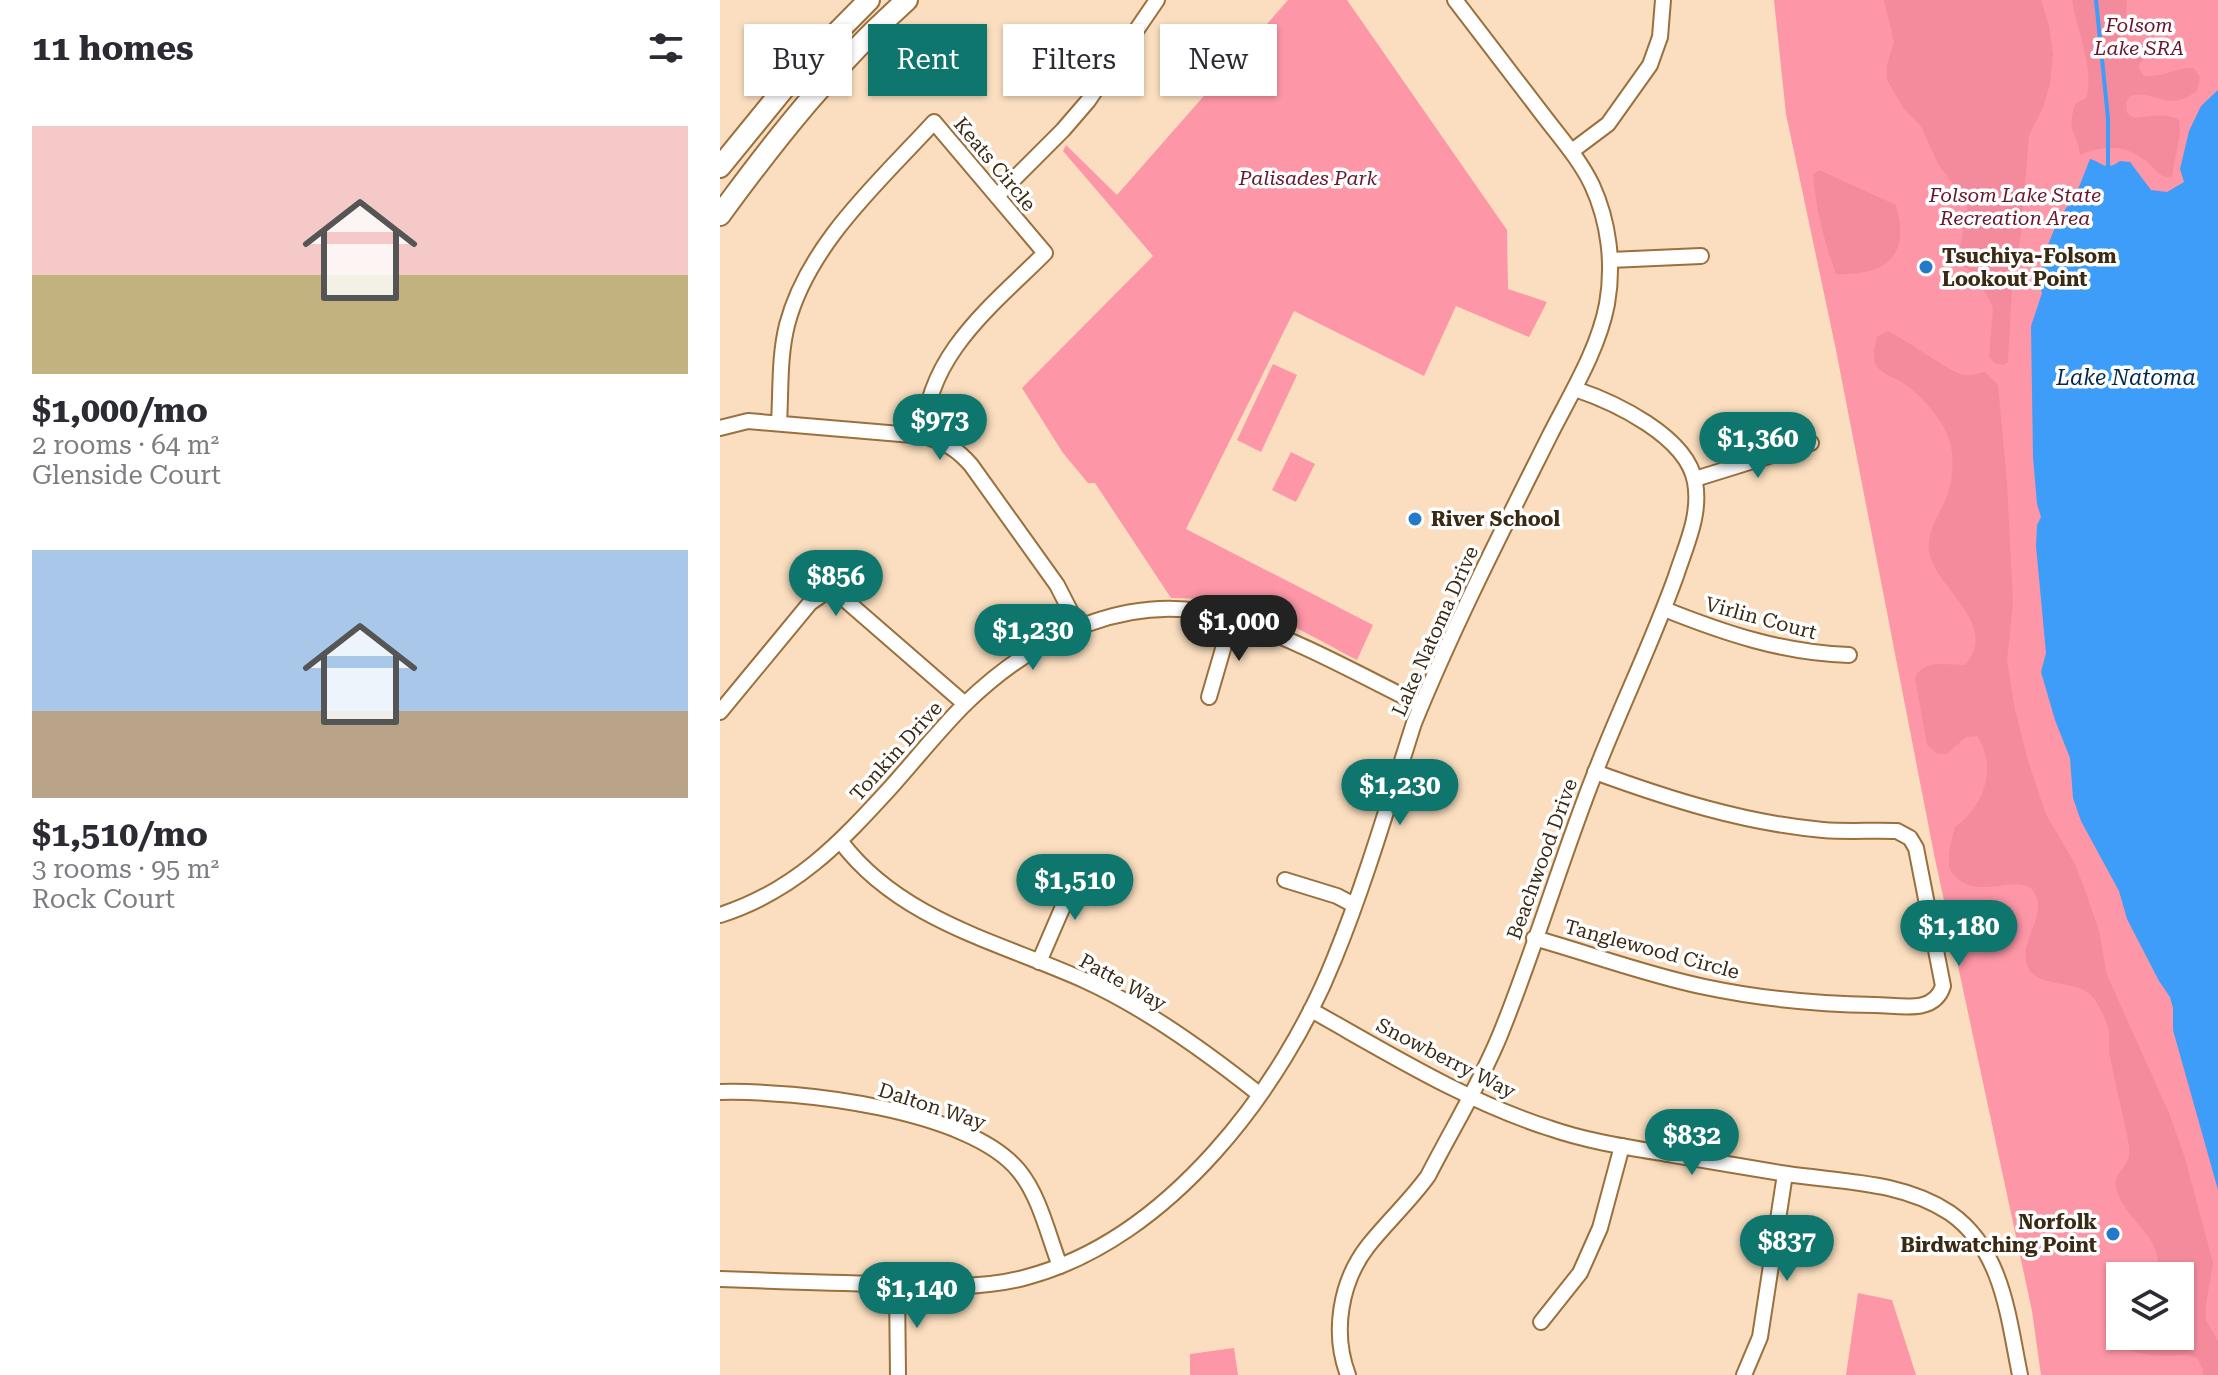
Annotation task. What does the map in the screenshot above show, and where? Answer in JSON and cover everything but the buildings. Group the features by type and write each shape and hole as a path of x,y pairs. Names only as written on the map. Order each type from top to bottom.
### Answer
{"main road":[{"path":"720,167 795,75 869,0"},
{"path":"720,215 785,128 825,82 864,38 907,0"}],"street":[{"path":"997,196 1088,101 1157,0"},
{"name":"Lake Natoma Drive","path":"720,1279 897,1285 988,1284 1026,1278 1060,1266 1123,1234 1170,1199 1212,1155 1285,1056 1335,958 1421,705 1457,625 1575,389 1606,308 1610,260 1604,217 1592,186 1572,151 1455,0"},
{"path":"1572,151 1608,124 1650,65 1660,37 1663,0"},
{"name":"Keats Circle","path":"779,423 783,347 794,303 809,273 860,203 934,122 1045,253 965,332 951,350 932,392 924,436"},
{"path":"1610,260 1701,256"},
{"path":"1575,389 1591,394 1671,441 1686,459 1695,479 1811,443"},
{"path":"720,428 748,421 924,436 957,450 1057,585 1078,626"},
{"name":"Beachwood Drive","path":"1348,1375 1341,1352 1340,1323 1344,1295 1354,1268 1367,1247 1428,1176 1507,1018 1595,772 1664,609 1693,525 1695,479"},
{"path":"720,712 810,603 826,592 843,598 965,704"},
{"name":"Tonkin Drive","path":"720,915 745,907 805,873 841,842 965,704 1029,651 1078,626 1115,614 1154,609 1200,611 1232,618 1421,705"},
{"name":"Virlin Court","path":"1664,609 1727,634 1786,650 1849,655"},
{"path":"1209,697 1232,618"},
{"name":"Tanglewood Circle","path":"1534,938 1703,987 1751,995 1820,1004 1926,1006 1940,995 1943,986 1916,848 1906,835 1897,831 1823,830 1728,815 1658,795 1595,772"},
{"name":"Patte Way","path":"841,842 855,860 909,904 1122,999 1259,1094"},
{"path":"1039,962 1080,867"},
{"path":"1285,880 1354,905"},
{"name":"Snowberry Way","path":"1311,1010 1470,1097 1550,1129 1622,1146 1785,1174 1893,1188 1927,1200 1951,1214 1975,1236 1999,1277 2020,1375"},
{"name":"Dalton Way","path":"720,1092 782,1094 873,1107 917,1118 983,1142 1003,1155 1032,1192 1060,1266"},
{"path":"1541,1322 1580,1273 1600,1228 1622,1146"},
{"path":"1744,1375 1760,1337 1785,1174"},
{"path":"897,1285 898,1375"}],"green space":[{"name":"Palisades Park","path":"1288,0 1347,0 1507,230 1508,289 1547,302 1529,337 1456,306 1424,376 1294,311 1186,529 1373,625 1357,660 1291,625 1239,605 1215,600 1171,598 1095,483 1088,483 1063,453 1022,388 1153,256 1063,151 1066,145 1117,195 1204,96 1277,96 1277,24 1267,24"},
{"name":"Folsom Lake State Recreation Area","path":"1774,0 2218,0 2218,1375 2041,1375 2032,1311 1934,854 1836,350 1786,114"},
{"path":"1884,0 2041,0 2053,55 2050,84 2043,108 2029,135 2021,234 2012,287 2008,362 2003,365 1994,363 1989,356 1993,308 1971,271 1958,258 1968,204 1938,164 1921,126 1904,109 1887,80 1887,65 1894,42"},
{"path":"2072,0 2127,0 2125,42 2146,50 2147,54 2138,67 2144,76 2194,68 2200,77 2197,91 2186,97 2169,101 2139,94 2130,96 2126,103 2127,113 2134,118 2163,116 2179,120 2180,132 2172,177 2160,174 2138,155 2122,149 2097,149 2080,155 2072,121 2075,104 2086,98 2089,76"},
{"path":"1819,170 1896,205 1900,238 1890,260 1868,271 1836,274 1816,200 1813,174"},
{"path":"1887,331 1958,373 1985,372 1998,385 2013,603 2007,660 2015,710 2046,814 2075,864 2086,893 2099,931 2107,975 2169,1113 2185,1158 2213,1263 2206,1320 2218,1341 2218,1375 2203,1375 2197,1358 2129,1350 2194,1350 2194,1262 2158,1262 2150,1239 2120,1199 2116,1179 2129,1157 2129,1146 2110,1056 2108,1026 2090,994 2075,987 2046,981 2031,972 2027,965 2027,947 2038,911 2035,894 2029,887 2012,884 1978,887 1957,878 1950,868 1955,827 1974,808 1985,786 1987,773 1983,748 1977,736 1966,737 1947,754 1938,754 1927,745 1915,678 1930,666 1965,665 1974,650 1975,635 1971,620 1933,565 1929,551 1931,531 1950,485 1951,446 1941,423 1924,401 1877,367 1874,356 1877,337"},
{"path":"1273,364 1297,375 1261,452 1237,440"},
{"path":"1291,452 1315,464 1296,502 1272,490"},
{"path":"1858,1293 1892,1300 1916,1375 1846,1375"},
{"path":"1234,1348 1238,1375 1190,1375 1190,1354"}],"water":[{"name":"Lake Natoma","path":"2218,90 2218,1190 2173,1030 2170,997 2127,919 2119,891 2081,821 2073,798 2070,758 2041,672 2046,653 2036,546 2037,525 2041,517 2033,457 2031,326 2042,293 2039,283 2044,255 2058,220 2069,204 2071,194 2079,187 2090,159 2107,166 2120,161 2130,162 2151,190 2167,192 2184,182 2180,169 2189,131 2201,106"}],"waterway":[{"path":"2096,0 2108,118 2108,169"}],"place":[{"name":"Tsuchiya-Folsom Lookout Point","path":"1926,267"},
{"name":"River School","path":"1415,519"},
{"name":"Norfolk Birdwatching Point","path":"2113,1234"}],"park label":[{"name":"Folsom Lake SRA","path":"2139,36"}]}
